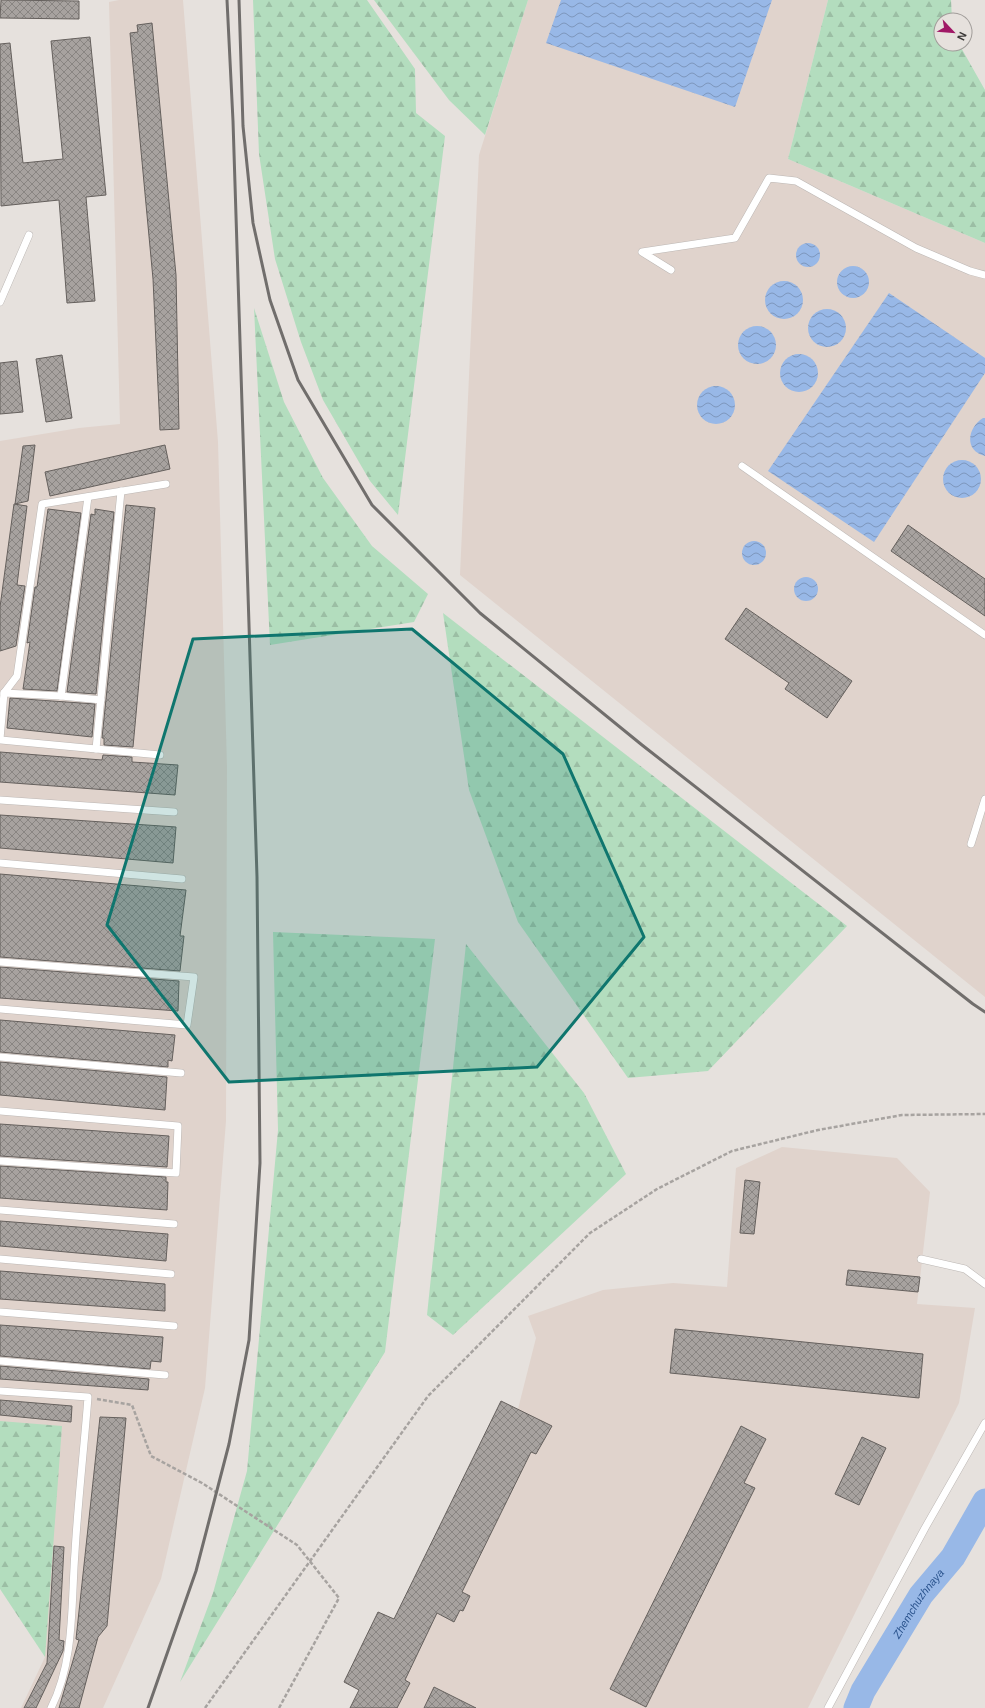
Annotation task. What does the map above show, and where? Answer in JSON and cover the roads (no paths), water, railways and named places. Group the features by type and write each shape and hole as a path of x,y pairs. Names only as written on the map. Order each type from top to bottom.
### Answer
{"lane":[{"path":"670,270 642,252 735,238 769,178 796,181 916,248 985,276"},
{"path":"0,302 29,235"},
{"path":"742,466 985,634"},
{"path":"160,755 0,739 4,693 17,676 42,504 166,484"},
{"path":"96,749 121,491"},
{"path":"61,696 88,497"},
{"path":"4,693 101,700"},
{"path":"971,844 985,799"},
{"path":"0,800 174,812"},
{"path":"0,863 182,879"},
{"path":"0,962 194,977 187,1025 0,1009"},
{"path":"0,1057 181,1074"},
{"path":"0,1111 178,1126 176,1173 0,1161"},
{"path":"0,1210 174,1224"},
{"path":"0,1259 171,1274"},
{"path":"921,1259 965,1269 985,1284"},
{"path":"0,1312 174,1326"},
{"path":"0,1361 165,1375"},
{"path":"0,1391 88,1397 75,1551 69,1650 56,1698 51,1708"},
{"path":"828,1708 925,1528 985,1423"}],"water":[{"path":"561,0 772,0 735,107 546,43"},
{"path":"808,243 816,247 820,255 816,263 808,267 800,263 796,255 800,247"},
{"path":"853,266 859,267 866,273 869,282 868,288 862,295 853,298 847,297 840,291 837,282 838,276 844,269"},
{"path":"780,281 788,281 798,286 802,293 802,307 798,314 788,319 780,319 770,314 768,311 765,304 765,296 770,286 773,284"},
{"path":"889,293 985,358 985,373 874,542 768,471"},
{"path":"827,309 837,312 843,318 846,328 843,338 837,344 827,347 817,344 811,338 808,328 811,318 817,312"},
{"path":"753,326 761,326 771,331 775,338 775,352 771,359 761,364 753,364 743,359 741,356 738,349 738,341 743,331 746,329"},
{"path":"799,354 809,357 815,363 818,373 815,383 809,389 799,392 789,389 783,383 780,373 783,363 789,357"},
{"path":"716,386 726,389 732,395 735,405 732,415 726,421 716,424 706,421 700,415 697,405 700,395 706,389"},
{"path":"983,418 985,418 985,456 978,453 974,449 970,439 974,427"},
{"path":"958,460 966,460 978,469 981,479 978,489 972,495 966,498 958,498 946,489 943,483 943,475 952,463"},
{"path":"754,541 762,545 766,553 762,561 754,565 746,561 742,553 746,545"},
{"path":"806,577 815,580 818,589 815,598 806,601 797,598 794,589 797,580"}],"waterway":[{"name":"Zhemchuzhnaya","path":"856,1708 863,1691 921,1595 953,1557 985,1501"}],"railway":[{"path":"148,1708 196,1571 229,1444 249,1340 260,1163 257,877 233,121 227,0"},
{"path":"239,0 243,126 253,223 270,300 298,380 372,505 480,613 642,745 985,1012"}]}
